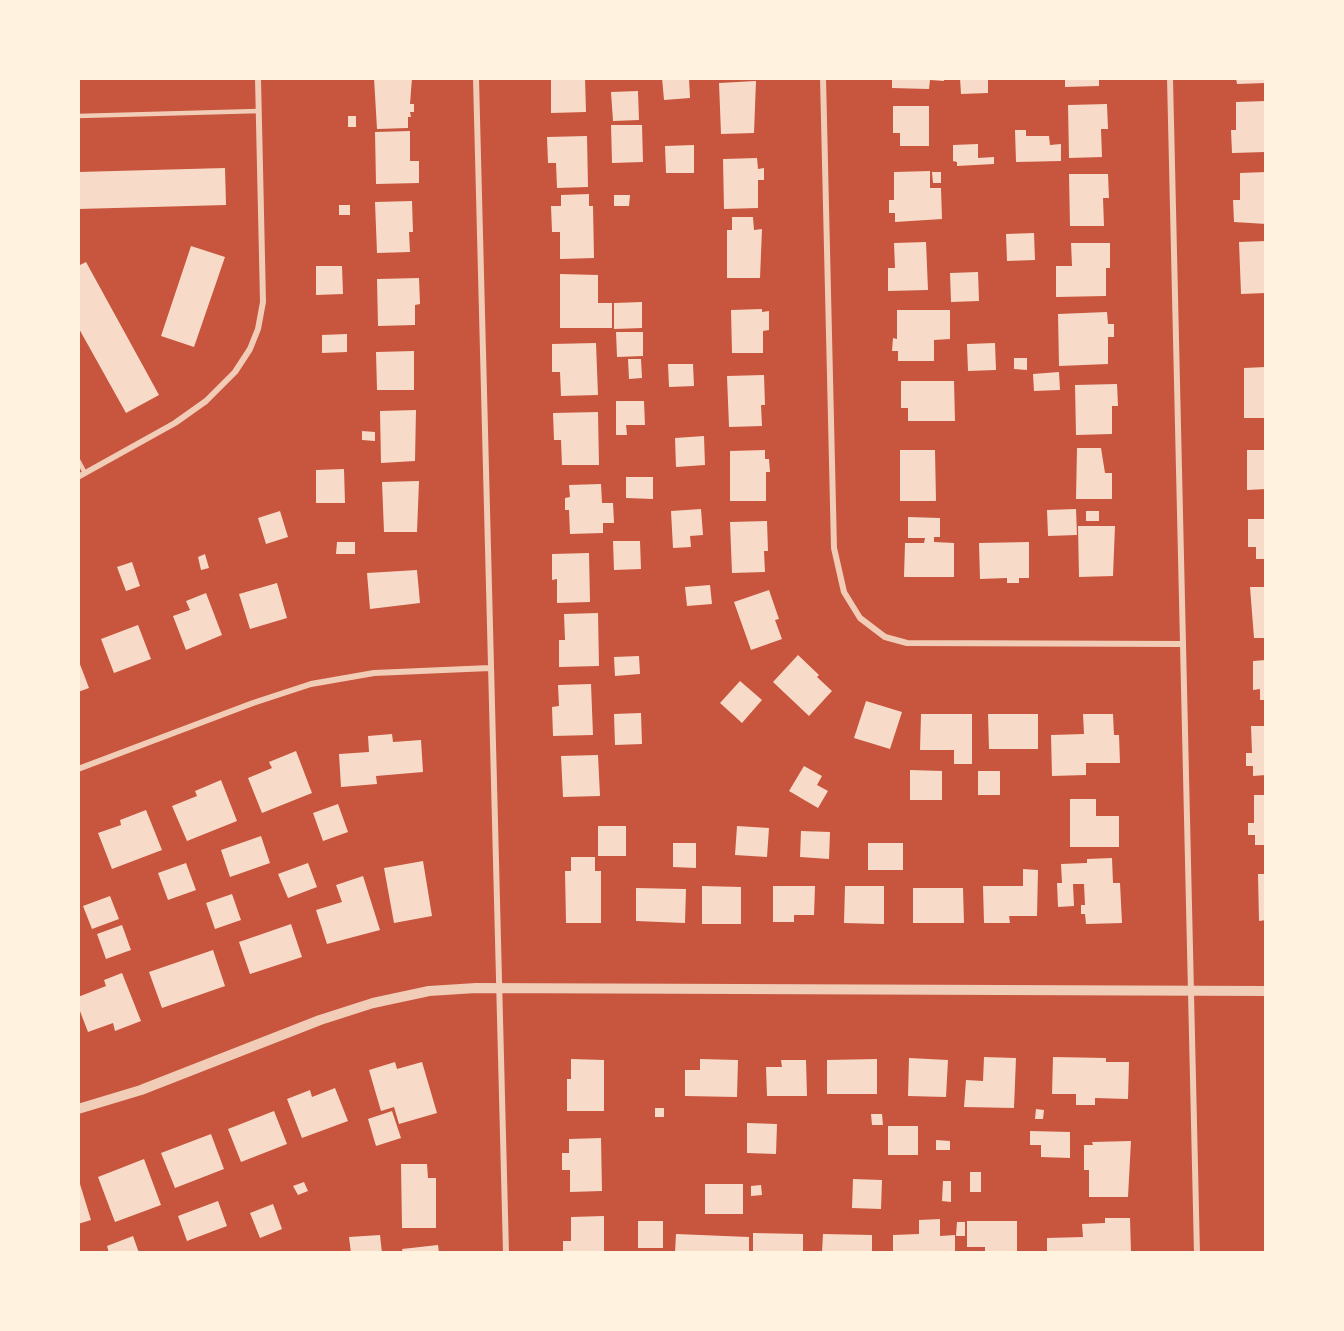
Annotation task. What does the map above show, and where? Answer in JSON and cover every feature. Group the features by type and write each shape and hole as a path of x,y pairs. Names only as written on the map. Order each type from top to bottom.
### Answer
{"street":[{"path":"78,477 175,423 206,401 235,372 250,349 258,329 263,302 258,78"},
{"path":"476,78 506,1253"},
{"path":"823,78 834,548 844,592 860,618 885,637 906,644 1183,644"},
{"path":"1170,78 1197,1253"},
{"path":"78,769 253,703 311,684 374,673 490,668"},
{"path":"78,1109 141,1090 320,1020 373,1003 429,991 499,989 1266,991"}],"lane":[{"path":"78,116 259,111"},
{"path":"78,460 85,473"}],"building":[{"path":"374,78 412,78 410,104 414,104 414,112 410,112 411,117 408,117 408,128 377,129"},
{"path":"551,78 585,78 586,112 551,113"},
{"path":"662,78 689,78 690,98 664,100"},
{"path":"892,78 944,78 944,81 930,80 929,89 892,88"},
{"path":"960,78 988,78 988,93 961,94"},
{"path":"1065,78 1099,78 1099,86 1065,87"},
{"path":"1236,78 1266,78 1266,83 1237,84"},
{"path":"756,81 754,133 721,134 719,83"},
{"path":"638,91 639,120 613,121 611,92"},
{"path":"1266,101 1266,152 1232,153 1231,130 1236,130 1236,102"},
{"path":"1107,104 1108,129 1101,129 1102,157 1069,158 1068,105"},
{"path":"893,106 929,106 929,146 900,146 900,133 893,133"},
{"path":"348,116 356,116 356,127 348,127"},
{"path":"611,125 642,125 643,162 612,163"},
{"path":"1015,130 1026,130 1026,136 1049,136 1050,145 1061,144 1061,161 1016,162"},
{"path":"410,131 410,161 419,161 419,183 376,184 375,132"},
{"path":"587,136 588,187 557,188 556,163 548,163 547,137"},
{"path":"978,144 978,158 994,157 994,164 957,166 957,162 953,161 953,145"},
{"path":"694,145 694,173 666,173 665,146"},
{"path":"757,158 758,169 764,168 764,180 758,180 758,208 724,209 723,159"},
{"path":"225,168 226,205 78,209 78,172"},
{"path":"930,171 930,188 941,188 942,219 895,222 895,213 889,213 889,200 894,200 894,172"},
{"path":"932,172 941,172 941,183 933,183"},
{"path":"1266,172 1266,224 1234,222 1233,200 1240,200 1240,173"},
{"path":"1069,174 1108,174 1109,198 1103,198 1104,226 1070,226"},
{"path":"589,194 589,206 593,206 594,258 560,259 560,232 552,232 551,206 561,206 561,195"},
{"path":"614,195 630,195 629,206 614,206"},
{"path":"412,201 413,232 409,232 410,252 377,253 375,202"},
{"path":"339,205 350,205 350,215 339,215"},
{"path":"732,217 753,217 754,230 762,229 760,278 727,278 727,230 732,230"},
{"path":"1034,233 1035,260 1007,261 1006,234"},
{"path":"1266,241 1266,293 1241,294 1239,242"},
{"path":"926,242 928,290 888,291 888,268 895,268 894,243"},
{"path":"1071,243 1110,243 1110,268 1106,268 1106,296 1056,297 1056,266 1072,266"},
{"path":"191,246 225,257 194,347 161,336"},
{"path":"86,262 159,395 126,413 78,327 78,266"},
{"path":"316,266 342,266 343,294 316,295"},
{"path":"978,272 979,301 951,302 950,273"},
{"path":"560,274 598,275 598,303 612,303 612,328 560,328"},
{"path":"419,278 420,304 415,305 415,325 378,326 377,279"},
{"path":"642,302 642,328 614,329 614,303"},
{"path":"762,309 762,312 769,311 769,330 763,331 763,353 732,353 731,310"},
{"path":"897,310 950,310 950,339 934,340 934,361 898,361 898,351 892,351 893,338 897,339"},
{"path":"1107,312 1108,324 1114,324 1114,337 1108,337 1108,364 1059,366 1058,314"},
{"path":"616,332 643,332 643,356 617,357"},
{"path":"347,334 347,352 322,353 322,335"},
{"path":"596,343 598,395 561,396 560,372 552,372 552,344"},
{"path":"995,343 996,370 968,371 967,344"},
{"path":"414,351 414,390 377,390 376,352"},
{"path":"1014,358 1027,358 1027,370 1014,369"},
{"path":"628,359 641,359 642,378 629,379"},
{"path":"668,364 693,364 694,386 669,387"},
{"path":"1266,367 1266,418 1244,418 1244,368"},
{"path":"1059,372 1060,390 1034,391 1033,374"},
{"path":"764,375 765,405 761,405 762,426 729,427 727,376"},
{"path":"901,381 954,381 955,421 908,421 908,408 901,408"},
{"path":"1117,384 1118,406 1112,406 1112,434 1076,435 1075,385"},
{"path":"616,401 644,401 645,425 626,425 627,435 616,435"},
{"path":"416,410 415,461 381,463 380,411"},
{"path":"598,412 599,465 562,465 561,440 554,440 553,413"},
{"path":"362,431 375,432 375,441 362,440"},
{"path":"704,436 705,465 676,467 675,438"},
{"path":"1077,448 1101,448 1105,473 1112,473 1112,499 1076,499"},
{"path":"765,450 765,459 769,459 770,472 766,472 766,501 730,501 730,451"},
{"path":"900,450 935,450 936,501 900,501"},
{"path":"1247,450 1266,450 1266,489 1247,490"},
{"path":"344,469 345,503 316,503 316,470"},
{"path":"626,477 653,477 653,499 626,498"},
{"path":"419,481 417,532 384,532 382,482"},
{"path":"601,484 602,503 613,503 614,523 603,523 603,533 570,534 569,510 565,510 565,498 570,497 569,485"},
{"path":"701,509 703,535 690,536 691,547 673,548 671,511"},
{"path":"1076,509 1077,535 1048,536 1047,510"},
{"path":"280,511 288,537 266,544 258,518"},
{"path":"1086,511 1099,511 1099,521 1086,521"},
{"path":"908,517 940,518 940,537 934,537 934,542 954,543 954,577 904,577 905,543 924,543 925,538 908,538"},
{"path":"1248,519 1266,519 1266,559 1256,559 1256,547 1248,547"},
{"path":"767,521 768,551 764,551 765,572 732,573 730,522"},
{"path":"1078,526 1115,526 1113,576 1079,577"},
{"path":"613,541 640,541 641,569 614,570"},
{"path":"337,542 355,542 355,554 336,554"},
{"path":"1029,542 1029,578 1019,578 1019,583 1007,583 1007,578 980,579 979,543"},
{"path":"589,553 590,602 557,603 557,579 552,580 552,554"},
{"path":"205,554 209,568 201,570 198,557"},
{"path":"132,562 140,586 126,591 117,567"},
{"path":"417,570 420,603 370,609 367,573"},
{"path":"277,583 287,618 250,629 239,594"},
{"path":"710,585 712,604 687,606 685,587"},
{"path":"1250,587 1266,587 1266,638 1254,638"},
{"path":"769,590 779,619 775,620 782,639 751,650 734,602"},
{"path":"206,593 222,635 186,650 173,616 190,610 186,601"},
{"path":"598,613 599,666 559,667 559,640 565,640 564,614"},
{"path":"138,625 151,659 114,673 101,639"},
{"path":"798,655 832,691 809,716 773,682"},
{"path":"639,656 640,674 615,676 614,657"},
{"path":"78,659 89,688 78,692"},
{"path":"1266,660 1266,700 1260,700 1260,689 1253,690 1253,661"},
{"path":"740,681 762,700 742,723 720,703"},
{"path":"591,684 593,735 553,736 552,707 559,706 558,685"},
{"path":"866,701 902,712 890,749 854,738"},
{"path":"641,713 642,744 615,745 614,714"},
{"path":"921,714 972,714 972,764 954,764 954,750 920,750"},
{"path":"988,714 1038,714 1038,749 989,749"},
{"path":"1083,714 1113,714 1114,735 1119,735 1120,763 1086,763 1086,775 1052,776 1051,735 1084,734"},
{"path":"1251,726 1266,726 1266,775 1253,776 1253,766 1246,766 1246,753 1252,753"},
{"path":"392,734 393,742 421,740 423,772 376,776 377,784 341,787 339,754 369,752 368,736"},
{"path":"296,751 312,793 262,813 248,778 272,768 269,762"},
{"path":"598,755 600,796 563,797 561,756"},
{"path":"804,766 822,776 817,785 828,791 818,808 789,791"},
{"path":"910,770 942,771 942,800 910,800"},
{"path":"978,771 1000,771 1000,795 978,795"},
{"path":"221,780 237,821 187,841 172,806 197,796 195,791"},
{"path":"1254,795 1266,795 1266,845 1255,845 1255,835 1248,835 1248,823 1254,823"},
{"path":"1070,799 1096,799 1096,816 1119,816 1119,847 1070,847"},
{"path":"338,804 348,832 323,841 313,813"},
{"path":"146,810 162,850 112,869 98,833 121,825 120,820"},
{"path":"598,826 626,826 626,856 598,856"},
{"path":"737,826 769,828 767,857 735,855"},
{"path":"801,831 830,832 829,859 800,857"},
{"path":"261,836 270,863 230,877 221,850"},
{"path":"673,843 696,843 696,868 673,867"},
{"path":"868,843 903,843 903,870 868,870"},
{"path":"571,857 595,857 595,871 601,871 601,923 566,923 565,871 571,871"},
{"path":"1112,858 1113,883 1120,883 1122,923 1086,924 1085,914 1081,914 1081,905 1085,905 1084,884 1073,884 1074,906 1058,907 1057,883 1062,883 1061,864 1087,863 1087,859"},
{"path":"423,861 432,916 394,923 384,868"},
{"path":"186,863 196,890 168,900 158,873"},
{"path":"308,863 317,887 288,898 278,874"},
{"path":"1023,869 1038,870 1037,916 1009,916 1010,923 984,923 983,886 1023,886"},
{"path":"1258,874 1266,874 1266,920 1259,921"},
{"path":"363,876 380,930 327,944 316,910 342,902 336,885"},
{"path":"702,886 741,887 741,924 702,924"},
{"path":"773,886 815,886 814,915 794,915 794,922 773,922"},
{"path":"845,886 884,886 884,924 844,923"},
{"path":"636,888 686,889 685,923 636,921"},
{"path":"913,888 963,888 964,923 913,923"},
{"path":"232,894 241,920 215,929 206,903"},
{"path":"110,896 119,919 92,929 83,906"},
{"path":"291,924 302,957 250,974 239,942"},
{"path":"122,925 131,950 106,959 97,934"},
{"path":"213,950 225,986 162,1008 149,972"},
{"path":"122,973 141,1021 115,1031 113,1023 88,1032 78,1006 78,997 106,986 104,980"},
{"path":"984,1057 1016,1058 1014,1108 964,1107 966,1080 983,1081"},
{"path":"1053,1057 1106,1058 1106,1062 1129,1062 1128,1099 1095,1098 1095,1105 1076,1105 1076,1094 1052,1094"},
{"path":"909,1058 948,1060 946,1097 908,1096"},
{"path":"571,1059 604,1060 604,1111 567,1111 567,1079 571,1079"},
{"path":"700,1059 738,1060 737,1097 685,1096 685,1070 700,1070"},
{"path":"877,1059 877,1094 827,1094 827,1060"},
{"path":"781,1060 806,1060 807,1096 767,1096 766,1067 782,1067"},
{"path":"395,1062 397,1069 422,1062 437,1113 399,1124 394,1107 381,1111 369,1070"},
{"path":"335,1088 348,1121 302,1138 287,1099 310,1090 312,1097"},
{"path":"655,1108 664,1108 664,1117 655,1117"},
{"path":"1036,1109 1044,1110 1043,1119 1035,1119"},
{"path":"274,1111 287,1144 241,1162 228,1129"},
{"path":"392,1111 401,1138 376,1146 368,1119"},
{"path":"871,1114 882,1114 883,1125 872,1125"},
{"path":"747,1123 777,1124 776,1154 747,1153"},
{"path":"888,1126 918,1126 918,1155 888,1155"},
{"path":"1030,1131 1070,1132 1070,1158 1041,1157 1041,1145 1030,1145"},
{"path":"211,1134 224,1169 175,1188 161,1153"},
{"path":"601,1138 602,1191 570,1192 570,1170 562,1170 562,1153 569,1153 569,1139"},
{"path":"936,1140 950,1141 950,1150 936,1150"},
{"path":"1131,1141 1128,1197 1089,1197 1089,1170 1084,1170 1084,1145 1093,1145 1092,1142"},
{"path":"144,1159 161,1205 115,1222 98,1177"},
{"path":"401,1164 427,1164 428,1178 436,1178 436,1228 402,1228"},
{"path":"970,1172 981,1172 981,1192 970,1192"},
{"path":"853,1179 882,1180 881,1209 852,1208"},
{"path":"943,1181 951,1181 951,1202 942,1201"},
{"path":"304,1182 308,1191 298,1195 293,1186"},
{"path":"80,1184 91,1220 78,1224 78,1185"},
{"path":"705,1184 743,1184 743,1214 705,1214"},
{"path":"761,1185 762,1195 751,1196 751,1186"},
{"path":"218,1201 227,1226 187,1241 178,1216"},
{"path":"273,1204 282,1229 260,1238 250,1213"},
{"path":"604,1216 604,1253 563,1253 563,1241 571,1241 571,1217"},
{"path":"1105,1218 1130,1218 1131,1253 1047,1253 1047,1238 1083,1237 1082,1224 1105,1223"},
{"path":"940,1219 940,1236 955,1235 955,1253 893,1253 893,1235 919,1234 919,1220"},
{"path":"638,1221 663,1221 663,1248 638,1248"},
{"path":"967,1221 1017,1221 1017,1253 985,1253 985,1247 967,1247"},
{"path":"957,1222 965,1222 965,1236 956,1236"},
{"path":"753,1233 803,1234 803,1253 753,1253"},
{"path":"676,1234 749,1237 749,1253 675,1253"},
{"path":"823,1234 872,1235 872,1253 822,1253"},
{"path":"380,1235 382,1253 351,1253 349,1237"},
{"path":"133,1236 139,1253 109,1253 107,1246"},
{"path":"438,1245 439,1253 403,1253 402,1249"}]}
